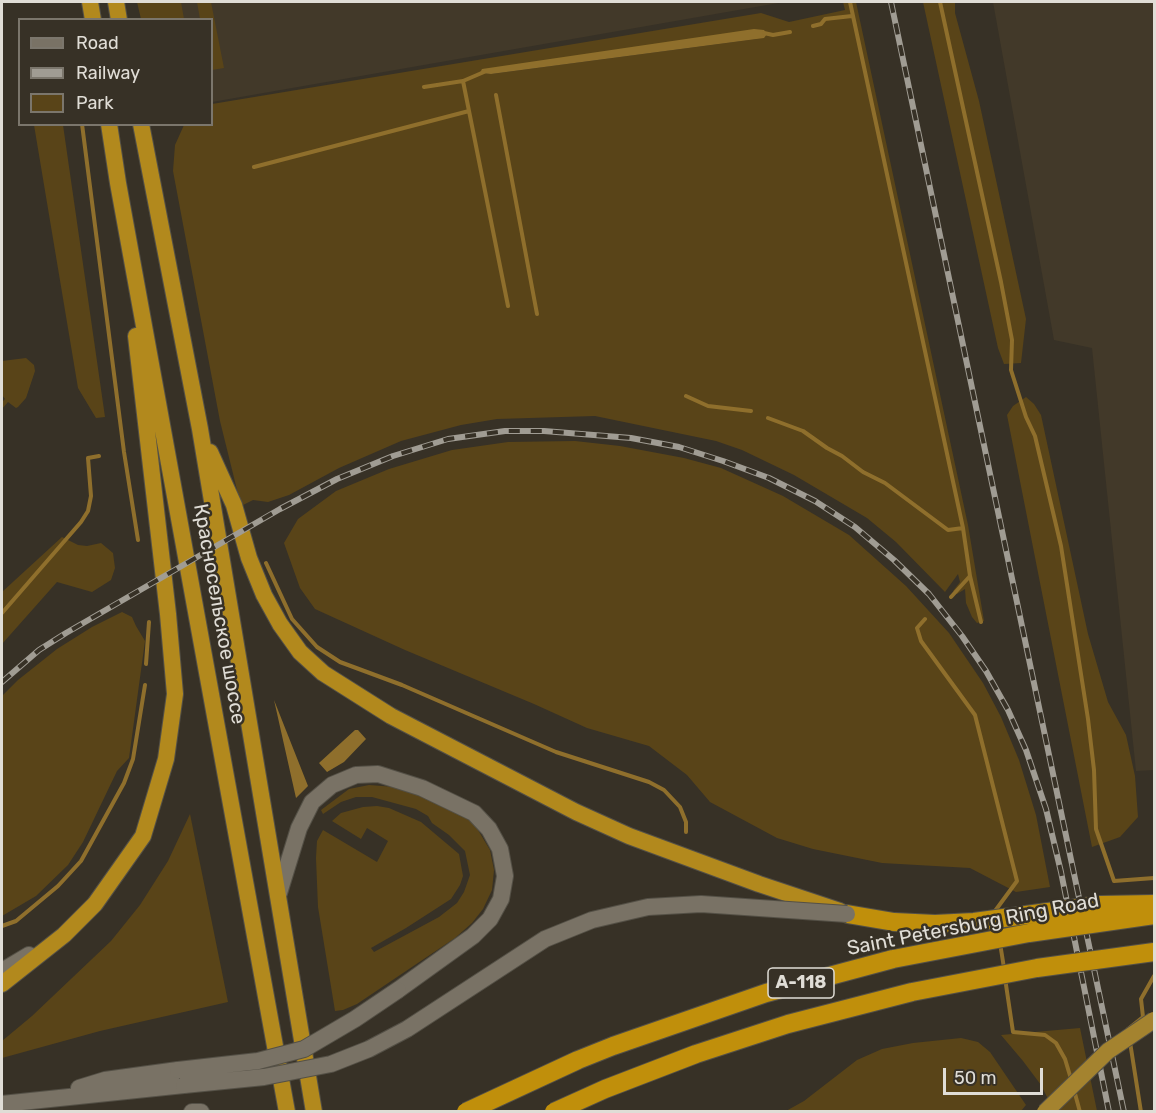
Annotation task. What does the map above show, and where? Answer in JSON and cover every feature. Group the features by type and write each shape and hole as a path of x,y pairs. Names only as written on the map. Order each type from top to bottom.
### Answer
{"highway":[{"path":"90,2 93,18"},
{"path":"116,2 119,18"},
{"name":"Красносельское шоссе","path":"109,126 287,1112"},
{"name":"Красносельское шоссе","path":"141,126 200,429 314,1112"},
{"path":"2,984 64,935 95,904 143,836 166,759 175,694 168,614 118,183"},
{"path":"200,429 234,505 249,558 264,595 280,624 300,652 323,673 391,716 557,802 629,836 847,914 894,922 935,924 974,922 1100,905 1155,904"},
{"name":"Saint Petersburg Ring Road","path":"465,1112 613,1046 766,993 893,959 1029,933 1155,915"},
{"name":"А-118","path":"554,1112 605,1089 696,1054 788,1024 912,992 1037,968 1155,952"}],"main road":[{"path":"2,1104 181,1078 304,1049 356,1019 473,936 490,919 501,898 506,876 501,849 489,829 474,813 422,788 378,774 356,775 332,785 312,802 299,828 279,893"},
{"path":"181,1078 264,1077 331,1064 369,1049 407,1029 545,939 592,920 648,907 701,904 847,914"},
{"path":"2,971 64,935"},
{"path":"1045,1112 1069,1086 1108,1052 1155,1020"},
{"path":"192,1112 201,1112"}],"shaded area":[{"path":"177,2 784,2 213,102 213,18 181,18"},
{"path":"993,2 1154,2 1154,770 1136,771 1092,348 1054,340"},
{"path":"754,29 764,30 767,34 764,38 491,74 480,73 482,69"},
{"path":"274,700 308,786 296,798"},
{"path":"355,730 358,730 366,739 344,762 327,772 319,763"}],"green space":[{"path":"137,2 181,2 184,18 141,18"},
{"path":"197,2 211,2 224,68 213,70 213,18 200,18"},
{"path":"843,2 856,2 968,525 984,621 977,623 972,617 966,603 965,589 957,594 953,591 960,582 958,574 945,592 896,542 867,518 794,475 742,450 716,441 595,416 497,419 461,425 401,441 339,468 289,495 268,502 253,500 241,506 220,421 173,171 175,145 184,126 213,126 213,104 761,13 789,22 845,10","holes":["764,38 491,74 481,73"]},
{"path":"923,2 955,2 955,13 979,101 1026,319 1021,363 1004,364 998,348"},
{"path":"34,126 63,126 105,417 96,418 78,388"},
{"path":"26,358 34,365 35,371 26,398 16,408 8,402 2,409 2,402 5,399 2,395 2,361"},
{"path":"1026,397 1041,415 1088,634 1108,702 1126,735 1135,776 1138,817 1120,837 1092,847 1007,415 1013,406"},
{"path":"575,441 620,446 684,458 721,468 783,496 849,535 906,586 949,633 983,683 1001,717 1019,760 1036,815 1050,887 1016,892 970,868 882,863 813,849 777,838 710,802 687,775 649,746 587,728 405,650 315,609 300,588 284,543 298,519 336,491 389,469 452,450 508,442"},
{"path":"62,537 78,545 101,543 113,553 115,568 111,580 92,592 57,582 2,644 2,592"},
{"path":"122,612 132,617 145,641 129,758 117,771 83,842 68,865 36,896 2,916 2,696 57,649 92,627"},
{"path":"369,785 395,787 427,798 461,814 475,825 490,850 494,870 492,890 483,909 472,923 455,938 357,1004 335,1011 318,907 317,841 323,830 377,862 388,841 367,828 361,839 332,821 341,813 363,807 389,808 421,822 459,854 463,876 451,899 371,948 374,952 439,917 457,903 470,875 465,851 449,835 432,823 428,816 416,809 372,797 356,797 341,802 323,814 321,810 349,789"},
{"path":"190,814 228,1002 100,1031 2,1058 2,1041 32,1016 111,941 140,905 168,861"},
{"path":"1080,1028 1097,1111 1054,1111 1041,1085 1001,1035"},
{"path":"961,1038 978,1042 990,1052 1026,1105 1021,1111 786,1111 804,1101 857,1060 882,1049"}],"waterway":[{"path":"850,2 963,528 970,576 951,597"},
{"path":"940,2 1001,282 1012,340 1011,370 1026,417 1035,436 1061,546 1088,719 1094,770 1096,829 1114,881 1154,878"},
{"path":"813,26 821,24 825,19 852,16"},
{"path":"764,33 773,35 790,32"},
{"path":"463,81 484,72"},
{"path":"424,87 463,81 508,306"},
{"path":"496,95 537,314"},
{"path":"254,167 469,111"},
{"path":"82,126 124,452 138,540"},
{"path":"686,396 708,406 751,411"},
{"path":"768,418 803,431 863,472 885,483 948,530 963,528"},
{"path":"2,613 88,511 91,496 88,458 99,456"},
{"path":"266,563 292,619 317,647 340,662 402,685 556,752 649,782 664,790 680,807 686,822 686,832"},
{"path":"970,576 981,622"},
{"path":"925,619 917,628 921,641 975,715 1017,881 995,914"},
{"path":"146,664 149,622"},
{"path":"2,926 16,921 58,886 81,861 124,783 133,759 145,685"},
{"path":"1000,943 1004,968"},
{"path":"1128,1029 1143,1017 1141,999 1154,976"},
{"path":"1005,978 1013,1032 1045,1035 1056,1043 1065,1059 1071,1079"},
{"path":"1130,1042 1141,1112"},
{"path":"1074,1090 1080,1112"}],"railway":[{"path":"891,2 1124,1112"},
{"path":"2,682 39,650 66,633 280,509 337,479 393,456 448,439 505,431 544,431 631,438 679,447 769,478 815,501 855,527 894,560 929,594 962,636 986,671 1008,710 1026,750 1046,809 1061,872 1109,1112"}]}
